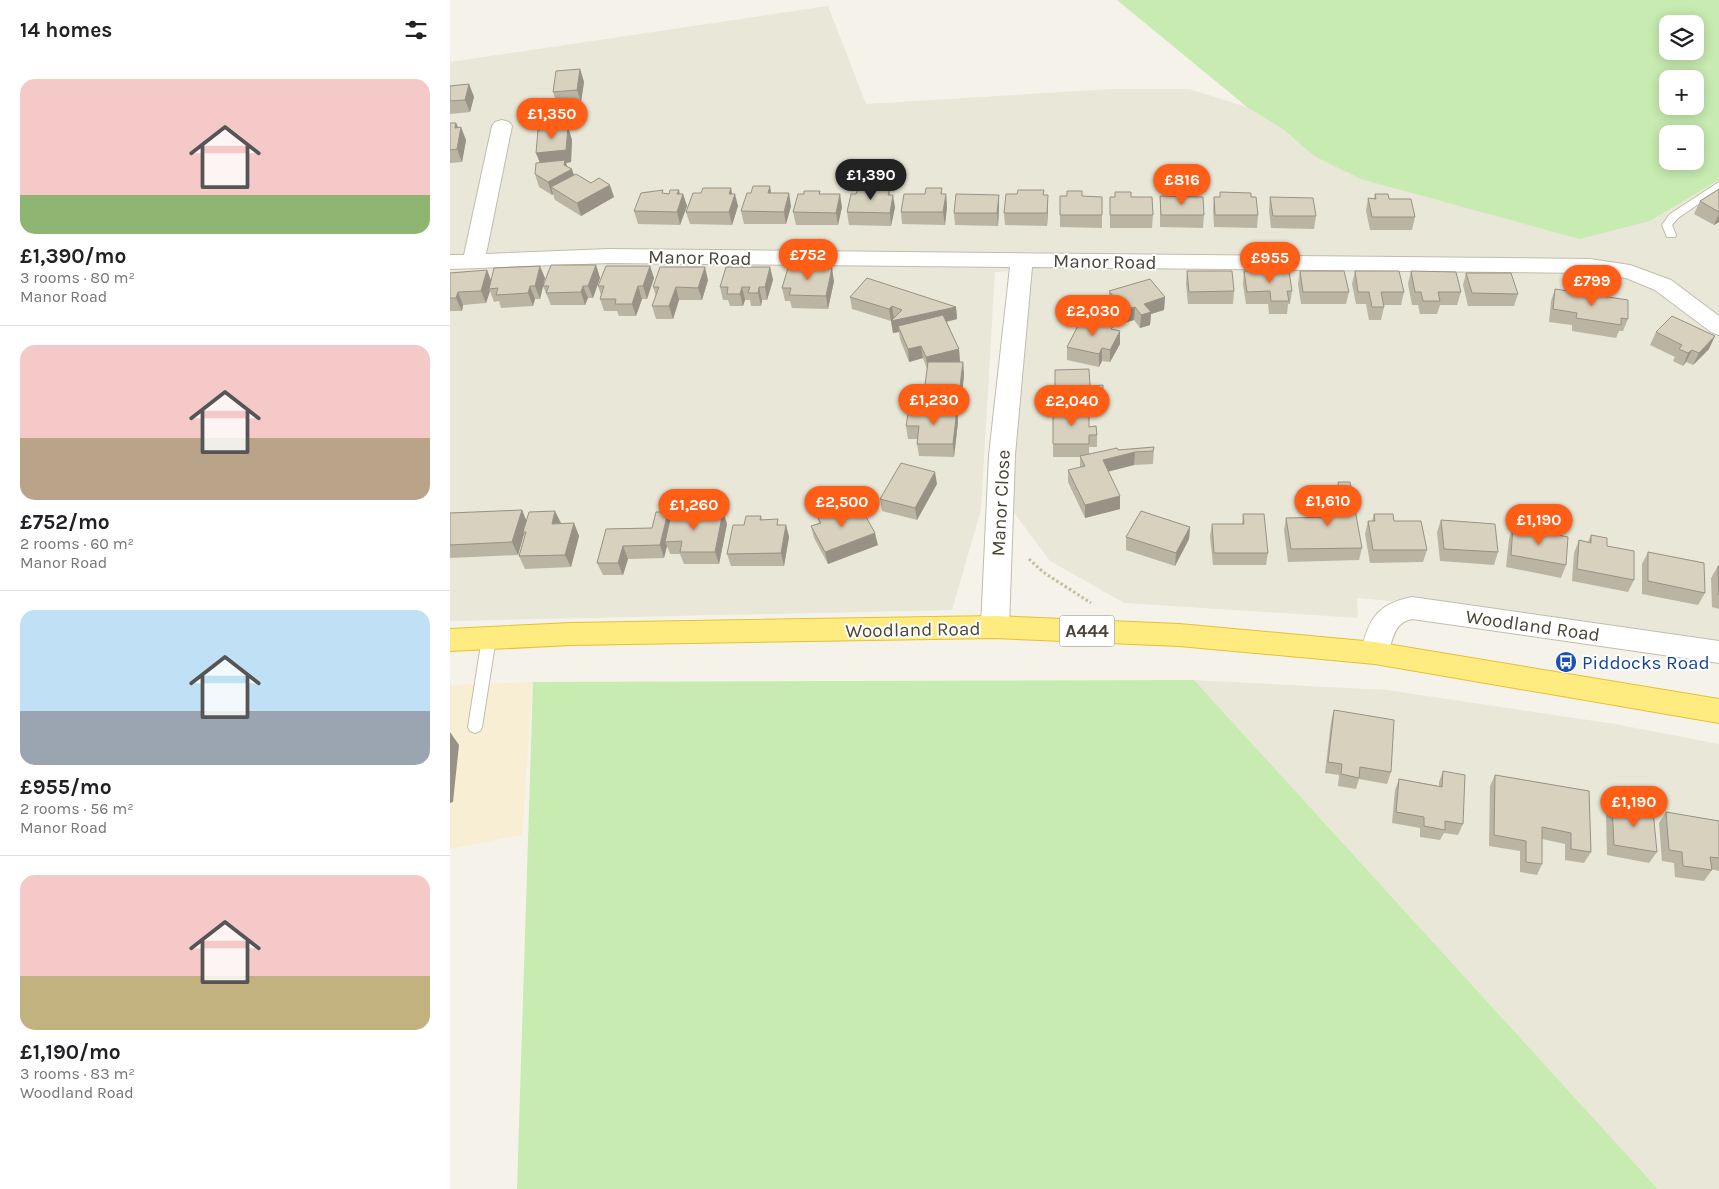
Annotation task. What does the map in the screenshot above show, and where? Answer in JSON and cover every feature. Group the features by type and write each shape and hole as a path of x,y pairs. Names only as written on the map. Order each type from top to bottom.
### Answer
{"highway":[{"name":"Woodland Road","path":"450,640 580,634 995,627 1131,633 1226,639 1375,653 1719,711"}],"street":[{"path":"474,260 502,126"},
{"name":"Manor Road","path":"450,262 609,256 1590,266 1630,272 1663,285 1719,327"},
{"name":"Manor Close","path":"995,627 1002,455 1022,260"},
{"name":"Woodland Road","path":"1375,653 1384,621 1398,611 1412,608 1719,652"}],"lane":[{"path":"1671,235 1667,225 1674,216 1719,185"},
{"path":"475,727 488,638"}],"path":[{"path":"999,528 1043,572 1096,606 1131,633"}],"shaded area":[{"path":"828,6 866,104 1112,89 1189,89 1247,107 1284,130 1314,156 1580,239 1650,221 1719,180 1719,645 1478,609 1357,598 1358,618 1124,603 1050,561 1009,506 1032,270 995,272 981,510 952,610 450,621 450,62"},
{"path":"1194,680 1387,690 1615,724 1719,744 1719,1189 1658,1189"},
{"path":"533,682 522,835 450,849 450,685"}],"green space":[{"path":"1117,0 1719,0 1719,180 1650,221 1580,239 1361,179 1314,156 1284,130 1247,107"},
{"path":"1194,680 1658,1189 517,1189 533,682"}],"building":[{"path":"580,69 577,90 553,92 556,71"},
{"path":"469,84 465,100 450,101 450,86"},
{"path":"450,123 456,123 455,128 461,127 457,149 450,150"},
{"path":"568,127 566,150 536,153 538,130"},
{"path":"565,160 564,165 572,169 548,182 535,174 536,163"},
{"path":"576,174 591,183 599,178 610,185 577,203 551,187"},
{"path":"753,186 770,186 768,193 789,193 784,212 741,211 747,193 751,193"},
{"path":"703,188 731,188 729,194 735,194 729,212 686,212 693,193 701,193"},
{"path":"858,188 890,189 888,195 893,195 890,213 847,212 851,194 856,194"},
{"path":"926,188 942,188 941,194 946,194 943,212 901,212 904,194 925,194"},
{"path":"1719,189 1719,212 1700,201"},
{"path":"663,190 662,193 669,194 670,190 679,190 677,194 683,194 677,212 634,211 641,193"},
{"path":"1018,190 1044,190 1043,195 1048,195 1047,213 1004,213 1006,194 1017,194"},
{"path":"804,191 820,191 819,194 840,194 836,213 793,212 798,194 804,194"},
{"path":"1067,191 1082,191 1082,196 1102,197 1102,215 1060,215 1060,196 1067,196"},
{"path":"1115,192 1131,192 1131,197 1152,197 1153,215 1110,215 1110,197 1115,197"},
{"path":"1220,192 1251,193 1251,197 1256,197 1258,215 1215,215 1214,197 1220,197"},
{"path":"956,194 999,195 997,213 954,213"},
{"path":"1375,194 1388,194 1389,199 1411,199 1415,217 1372,217 1368,198 1376,199"},
{"path":"1160,196 1203,197 1204,215 1161,215"},
{"path":"1270,197 1313,198 1316,216 1273,216"},
{"path":"551,265 596,265 588,286 583,286 581,292 546,293 549,286 543,286"},
{"path":"540,266 535,286 530,286 528,293 496,295 498,288 489,289 494,268"},
{"path":"606,266 650,266 643,286 638,286 632,304 615,304 616,299 600,299 604,286 598,286"},
{"path":"660,267 705,267 698,288 676,287 669,306 652,306 659,287 653,287"},
{"path":"726,267 770,267 765,287 759,287 758,293 748,293 750,287 742,287 740,294 727,294 728,287 720,287"},
{"path":"788,268 832,268 826,296 789,295 791,288 782,288"},
{"path":"487,270 481,291 458,292 456,298 450,298 450,273"},
{"path":"1187,271 1232,271 1234,291 1189,292"},
{"path":"1244,271 1289,271 1292,291 1287,291 1289,301 1271,301 1270,291 1247,292"},
{"path":"1300,271 1344,271 1349,292 1303,292"},
{"path":"1355,271 1399,271 1404,292 1381,292 1384,307 1372,307 1369,292 1358,292"},
{"path":"1411,271 1456,272 1461,292 1438,292 1440,301 1423,301 1421,292 1415,292"},
{"path":"1466,273 1511,273 1518,294 1472,293"},
{"path":"867,278 956,307 891,321 902,310 892,306 889,309 850,297"},
{"path":"1150,279 1165,297 1144,304 1151,312 1141,315 1135,307 1124,310 1109,291"},
{"path":"1555,289 1628,300 1628,319 1621,318 1621,325 1576,318 1577,313 1553,309"},
{"path":"943,315 959,349 926,357 921,346 908,349 898,326"},
{"path":"1672,316 1715,336 1699,353 1692,350 1688,353 1679,349 1682,345 1656,332"},
{"path":"1082,318 1114,325 1111,329 1120,331 1110,350 1102,348 1099,354 1067,347"},
{"path":"928,362 963,362 958,402 923,401 924,393 913,393 915,385 925,385"},
{"path":"1089,369 1090,386 1103,385 1103,394 1099,394 1099,402 1055,403 1055,370"},
{"path":"922,409 957,409 953,444 917,444 919,426 906,426 908,414 921,414"},
{"path":"1089,409 1089,427 1096,426 1097,435 1089,435 1089,444 1053,444 1053,410"},
{"path":"1154,447 1153,451 1135,452 1103,460 1120,496 1085,505 1068,470 1085,466 1080,456 1117,448 1118,450"},
{"path":"901,463 935,472 915,508 880,499"},
{"path":"1338,482 1350,482 1362,548 1291,549 1286,518 1333,517 1332,510 1343,510"},
{"path":"853,505 856,509 861,508 875,533 825,552 811,526 821,523 818,518"},
{"path":"689,509 687,518 713,517 715,512 723,512 715,552 680,552 682,541 665,542 672,510"},
{"path":"522,510 512,542 450,545 450,513"},
{"path":"555,511 552,524 574,523 565,555 519,556 526,532 523,532 529,512"},
{"path":"1141,511 1190,527 1176,553 1126,537"},
{"path":"656,512 668,512 660,545 623,546 618,563 597,563 606,529 652,528"},
{"path":"1243,514 1264,514 1268,553 1214,553 1212,524 1244,524"},
{"path":"1374,514 1393,514 1394,521 1421,521 1427,550 1373,550 1368,521 1375,521"},
{"path":"746,516 761,516 760,520 778,519 777,525 786,525 781,553 727,554 733,525 744,525"},
{"path":"1441,520 1495,524 1498,552 1444,549"},
{"path":"1513,526 1568,537 1566,565 1511,555"},
{"path":"1591,535 1607,538 1607,546 1634,551 1634,580 1577,569 1579,540 1591,543"},
{"path":"1648,552 1704,563 1705,593 1648,581"},
{"path":"1334,710 1394,720 1391,772 1360,767 1359,778 1341,774 1342,764 1328,762"},
{"path":"1443,771 1465,775 1463,824 1445,821 1445,830 1424,826 1424,817 1396,812 1399,779 1442,787"},
{"path":"1495,775 1589,791 1591,852 1571,849 1571,833 1542,827 1542,864 1526,862 1526,841 1494,835"},
{"path":"1612,804 1653,811 1657,852 1614,845"},
{"path":"1666,812 1719,821 1719,858 1710,857 1712,870 1683,866 1682,852 1669,850"}],"place":[{"name":"Piddocks Road","path":"1566,662"}]}
